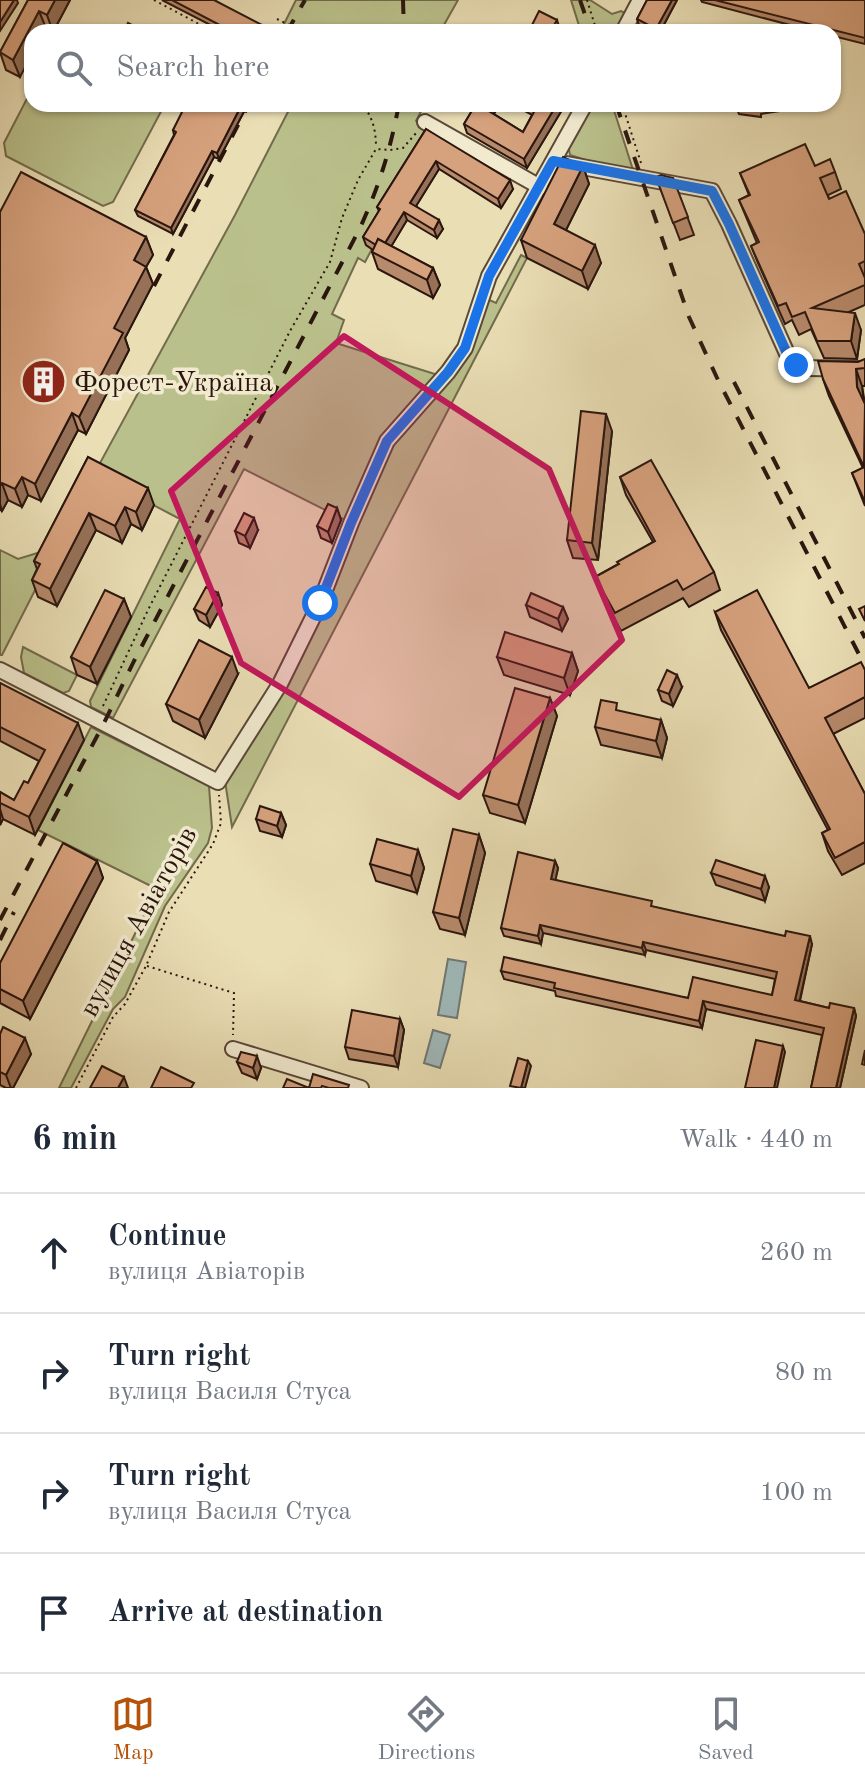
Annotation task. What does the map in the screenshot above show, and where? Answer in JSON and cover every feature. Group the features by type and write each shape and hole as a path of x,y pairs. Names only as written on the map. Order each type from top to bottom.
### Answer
{"street":[{"path":"627,24 640,0"},
{"path":"0,670 218,782 280,684 320,603 387,441 465,348 489,276 581,112"},
{"path":"425,122 540,187"},
{"path":"553,161 712,191 789,358 796,365 809,368 865,369"},
{"path":"233,1049 361,1088"}],"path":[{"path":"154,0 199,24"},
{"path":"587,0 594,24"},
{"path":"277,19 287,24"},
{"path":"97,719 148,610 290,331 330,262 342,218 376,149 376,132 367,112"},
{"path":"625,112 646,180"},
{"path":"376,149 403,148 425,122"},
{"name":"вулиця Авіаторів","path":"76,1088 113,1017 125,1004 146,966 169,912 213,844 221,823 218,782"},
{"path":"146,966 234,993 233,1049"}],"highlighted area":[{"path":"344,336 549,469 622,640 459,797 241,663 171,491"}],"green space":[{"path":"296,0 458,0 444,24 284,24"},
{"path":"571,0 590,0 612,14 625,13 619,24 578,24"},
{"path":"24,104 24,112 161,112 113,202 103,206 6,156 4,143"},
{"path":"288,112 421,112 416,121 429,129 372,249 365,262 358,258 332,314 344,320 336,343 438,375 383,438 347,521 244,469 113,718 91,707 90,701 180,519 94,474"},
{"path":"585,112 615,112 634,173 570,155 568,145"},
{"path":"521,255 527,258 232,827 225,781 391,443 452,376 485,298 496,303"},
{"path":"57,547 0,655 0,550 18,559"},
{"path":"23,647 77,675 69,691 63,693 24,673"},
{"path":"91,727 209,786 212,828 208,843 165,906 125,997 113,1009 71,1088 59,1088 157,889 38,830"}],"water":[{"path":"448,959 466,962 457,1018 438,1015"},
{"path":"433,1030 450,1035 440,1068 424,1063"}],"building":[{"path":"0,0 14,0 0,22"},
{"path":"28,0 55,0 47,15 39,11 32,24 24,24 24,39 13,60 0,52"},
{"path":"172,0 214,0 260,24 218,24"},
{"path":"647,0 672,0 659,24 646,24 637,19"},
{"path":"715,0 865,0 865,38 841,32 841,24 810,24"},
{"path":"539,11 557,20 555,24 532,24"},
{"path":"182,112 238,112 217,153 212,151 171,228 135,210 176,132 173,130"},
{"path":"471,112 490,112 523,132 534,112 552,112 524,159 464,124"},
{"path":"426,129 510,180 498,199 436,161 410,203 439,220 434,230 404,212 385,243 378,239 376,245 363,237 380,209 377,207"},
{"path":"805,144 815,166 830,159 835,172 820,178 829,199 846,191 865,234 865,261 859,264 865,285 812,308 855,313 851,341 817,341 805,312 792,317 786,303 778,306 751,246 759,242 739,200 750,195 740,173"},
{"path":"563,157 583,166 554,224 595,245 582,271 521,240"},
{"name":"Форест-Україна","path":"21,172 146,237 134,260 146,267 114,328 123,333 79,417 72,413 35,484 22,477 15,489 2,483 0,486 0,212"},
{"path":"656,177 673,178 688,217 673,223"},
{"path":"378,239 433,268 427,280 372,252"},
{"path":"865,359 865,368 856,369 857,387 865,404 864,467 823,379 818,361 858,362"},
{"path":"581,411 606,414 592,543 567,540"},
{"path":"88,457 148,488 136,512 125,507 115,526 89,513 50,589 32,580 40,564 34,561"},
{"path":"651,460 714,572 683,590 677,580 615,613 595,577 655,541 620,477"},
{"path":"865,469 865,502 852,473"},
{"path":"328,504 337,508 328,532 317,526"},
{"path":"244,513 254,518 245,536 235,531"},
{"path":"206,587 218,593 206,615 194,609"},
{"path":"105,590 124,599 90,667 71,657"},
{"path":"757,590 809,688 861,662 865,670 865,697 825,718 865,794 865,842 835,858 822,833 830,829 715,612"},
{"path":"531,593 563,607 558,619 526,605"},
{"path":"865,606 865,621 859,609"},
{"path":"505,632 572,653 564,678 497,657"},
{"path":"199,640 232,657 199,720 166,704"},
{"path":"667,670 677,675 669,694 658,690"},
{"path":"0,683 78,723 29,817 0,803 0,792 14,800 24,781 28,783 45,750 0,727"},
{"path":"515,688 550,698 518,805 483,795"},
{"path":"601,700 617,703 616,710 661,720 656,741 595,727"},
{"path":"260,806 281,813 277,826 256,819"},
{"path":"453,829 479,835 459,918 433,912"},
{"path":"377,839 418,850 411,876 370,864"},
{"path":"63,843 97,861 23,1001 0,989 0,963"},
{"path":"518,852 555,861 551,879 652,901 651,906 785,936 786,931 810,936 795,1000 829,1008 830,1003 854,1008 836,1088 811,1088 824,1028 703,1001 699,1021 554,988 555,983 501,971 504,957 688,998 693,977 772,995 777,972 643,942 642,948 540,925 538,936 501,928"},
{"path":"716,860 765,876 761,889 711,873"},
{"path":"352,1010 400,1019 394,1056 345,1047"},
{"path":"3,1027 25,1038 6,1075 0,1072 0,1034"},
{"path":"756,1040 783,1046 774,1088 745,1088"},
{"path":"241,1052 257,1056 253,1068 237,1062"},
{"path":"518,1058 528,1061 521,1088 510,1086"},
{"path":"102,1066 124,1077 118,1088 90,1088"},
{"path":"161,1067 194,1083 191,1088 151,1088"},
{"path":"313,1074 349,1085 348,1088 309,1088"},
{"path":"287,1079 309,1088 283,1088"}],"railway":[{"path":"292,24 305,0"},
{"path":"403,0 404,24"},
{"path":"580,0 588,24"},
{"path":"154,286 245,112"},
{"path":"0,920 359,230 383,168 397,112"},
{"path":"619,112 689,317 718,380 865,666"},
{"path":"734,382 865,638"},
{"path":"0,940 14,912"}],"place":[{"name":"Форест-Україна","path":"43,381"}],"route":[{"path":"320,603 387,441 465,348 489,276 553,161 712,191 789,358 796,365"}]}
